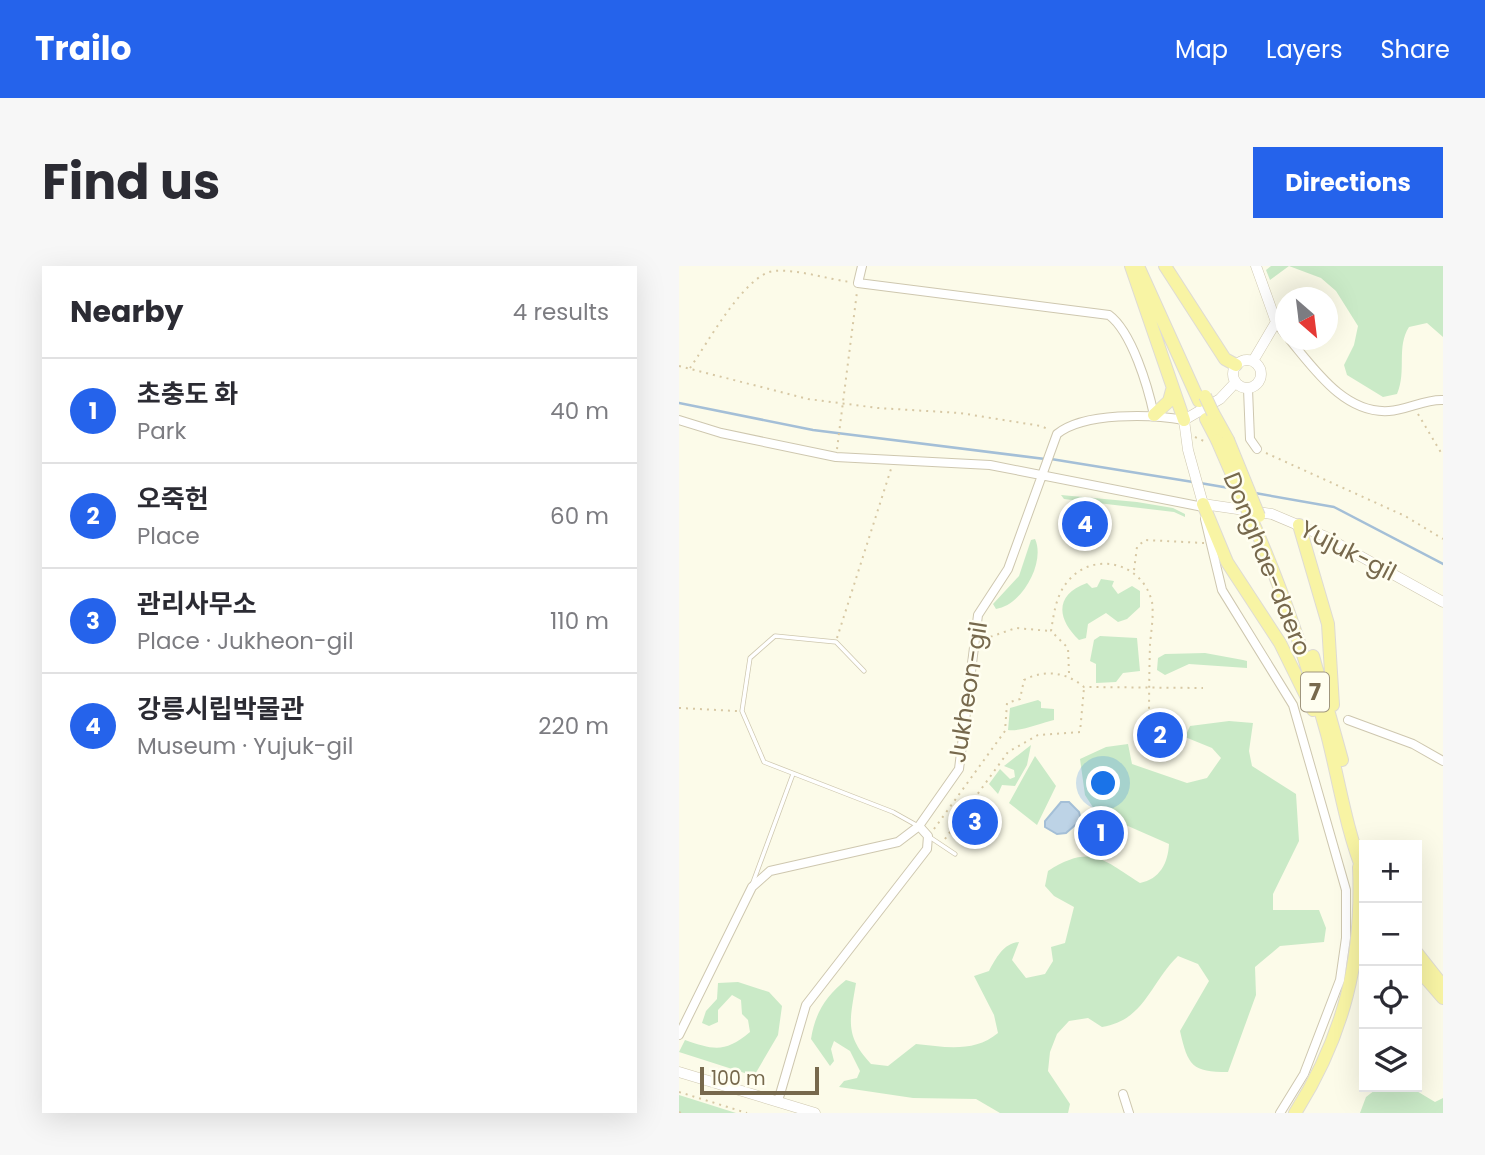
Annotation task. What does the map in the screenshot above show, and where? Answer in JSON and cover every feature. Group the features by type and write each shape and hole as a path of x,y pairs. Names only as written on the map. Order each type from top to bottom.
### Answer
{"main road":[{"path":"1131,266 1184,420"},
{"name":"Donghae-daero","path":"1138,266 1202,398"},
{"name":"Donghae-daero","path":"1147,266 1219,442 1304,628 1335,730 1359,844"},
{"path":"1165,266 1225,359 1236,365"},
{"path":"1154,415 1169,401 1172,390"},
{"path":"1203,504 1227,562 1292,664 1330,747"},
{"name":"Donghae-daero","path":"1254,516 1290,614 1359,846"},
{"path":"1299,525 1328,624 1335,730"},
{"path":"1295,1113 1315,1080 1345,1007 1355,962 1361,903"},
{"path":"1422,959 1443,986"},
{"path":"1422,974 1443,998"}],"street":[{"path":"1257,266 1275,318"},
{"path":"860,268 858,283 1109,316 1121,324 1150,392 1154,415"},
{"path":"1253,361 1275,323"},
{"path":"1299,350 1339,396 1351,402 1391,411 1412,404 1443,400"},
{"path":"1244,360 1253,361 1260,368 1261,377 1257,385 1248,388 1235,383 1232,374 1236,365 1244,360"},
{"path":"1057,434 1080,422 1154,415 1184,420 1220,399 1235,383"},
{"path":"1248,388 1250,439 1257,449"},
{"path":"1184,420 1188,450 1203,504 1208,543 1222,590 1293,705 1346,890 1346,938 1340,980 1304,1074 1280,1113"},
{"name":"Yujuk-gil","path":"679,421 721,433 836,457 893,462 932,460 1043,471 1203,504 1272,514 1324,536 1443,602"},
{"name":"Jukheon-gil","path":"752,887 770,871 898,842 919,826 959,769 963,756 978,615 1008,569 1057,434"},
{"path":"1293,705 1307,710"},
{"path":"1348,720 1413,744 1443,761"},
{"path":"778,1101 806,1004 927,849 928,836 919,826"},
{"path":"679,1035 752,887"},
{"path":"679,1072 814,1113"},
{"path":"1123,1094 1129,1113"}],"lane":[{"path":"864,671 836,642 775,635 750,658 742,711 764,762 893,812 919,826"},
{"path":"752,887 794,774"},
{"path":"928,836 955,854"}],"path":[{"path":"690,368 742,293 761,274 776,271 858,283 836,457"},
{"path":"679,366 770,391 843,404 960,412 1041,426 1057,434"},
{"path":"1412,404 1443,456"},
{"path":"1187,434 1219,442"},
{"path":"1257,449 1405,516 1443,539"},
{"path":"836,642 893,462"},
{"path":"1134,572 1137,547 1145,540 1208,543"},
{"path":"1051,631 1056,601 1068,580 1085,567 1117,564 1134,572 1152,602 1149,743"},
{"path":"974,642 1016,628 1051,631 1068,648 1069,675"},
{"path":"928,836 1005,731 1007,703 1020,699 1024,680 1037,673 1069,675 1084,687 1203,688"},
{"path":"941,845 1008,752 1038,736 1080,732 1084,687"},
{"path":"679,708 742,711"},
{"path":"679,1092 747,1113"}],"green space":[{"path":"1271,266 1289,266 1270,280 1266,270"},
{"path":"1289,266 1443,266 1443,337 1427,323 1409,327 1403,343 1397,394 1383,397 1347,375 1344,365 1354,345 1358,326 1338,294 1338,287 1331,287 1321,278"},
{"path":"1061,495 1173,508 1185,514 1185,517 1174,512 1064,499"},
{"path":"1035,539 1037,560 1029,582 1014,600 996,609 993,604 1019,576 1031,540"},
{"path":"1101,579 1114,581 1112,586 1118,594 1132,586 1140,591 1140,607 1127,619 1118,622 1106,613 1088,624 1086,638 1079,640 1066,624 1062,608 1064,601 1076,588 1087,583 1092,588 1097,587"},
{"path":"1100,636 1137,638 1140,671 1123,673 1116,682 1096,683 1096,664 1090,661 1094,640"},
{"path":"1205,653 1247,661 1247,668 1189,664 1165,675 1157,670 1158,658 1165,654"},
{"path":"1038,700 1041,702 1041,708 1054,709 1054,720 1024,729 1008,730 1010,708"},
{"path":"1229,721 1253,723 1249,751 1252,766 1296,794 1299,841 1273,894 1273,910 1319,910 1326,928 1324,942 1280,946 1255,967 1256,995 1228,1072 1206,1071 1193,1065 1189,1059 1180,1031 1209,981 1198,964 1178,956 1138,1009 1128,1017 1102,1027 1088,1018 1069,1021 1057,1034 1050,1052 1048,1071 1070,1104 1068,1113 1000,1113 976,1099 913,1098 839,1087 844,1081 857,1078 860,1071 850,1051 834,1041 831,1049 834,1061 830,1066 811,1039 815,1021 823,1006 846,980 856,983 851,1017 853,1035 862,1054 871,1064 888,1066 916,1044 959,1047 979,1044 998,1033 994,1015 974,976 989,971 1005,948 1019,942 1012,960 1026,978 1045,974 1053,961 1051,947 1065,943 1074,907 1054,896 1045,886 1048,871 1075,858 1096,858 1140,883 1153,878 1162,869 1169,844 1096,812 1085,795 1080,759 1106,747 1128,744 1132,764 1187,783 1207,778 1221,758 1212,748 1185,737 1190,726"},
{"path":"1031,745 1027,765 1015,786 1002,785 998,794 989,784 1000,769 1010,779 1015,777 1014,770 1004,766"},
{"path":"1035,756 1056,786 1037,825 1009,803"},
{"path":"1098,816 1122,826 1119,837 1112,844 1096,844 1079,837 1093,817"},
{"path":"738,982 769,992 782,1006 778,1035 754,1076 679,1052 685,1040 719,1048 733,1044 750,1032 748,1020 742,1014 741,1000 732,995 718,1010 718,1022 709,1026 702,1023 706,1011 717,999 718,983"},
{"path":"1372,1092 1418,1092 1435,1102 1443,1098 1443,1113 1360,1113 1366,1097"},
{"path":"679,1095 736,1113 679,1113"}],"water":[{"path":"1061,802 1069,802 1079,812 1081,820 1066,833 1057,834 1045,827 1045,821"}],"waterway":[{"path":"679,403 813,430 1045,459"},
{"path":"1051,459 1193,482"},
{"path":"1200,483 1235,489"},
{"path":"1255,493 1334,507 1443,564"}],"place":[{"name":"강릉시립박물관","path":"1085,524"},
{"name":"오죽헌","path":"1160,735"},
{"name":"관리사무소","path":"975,822"},
{"name":"초충도 화","path":"1101,833"}]}
